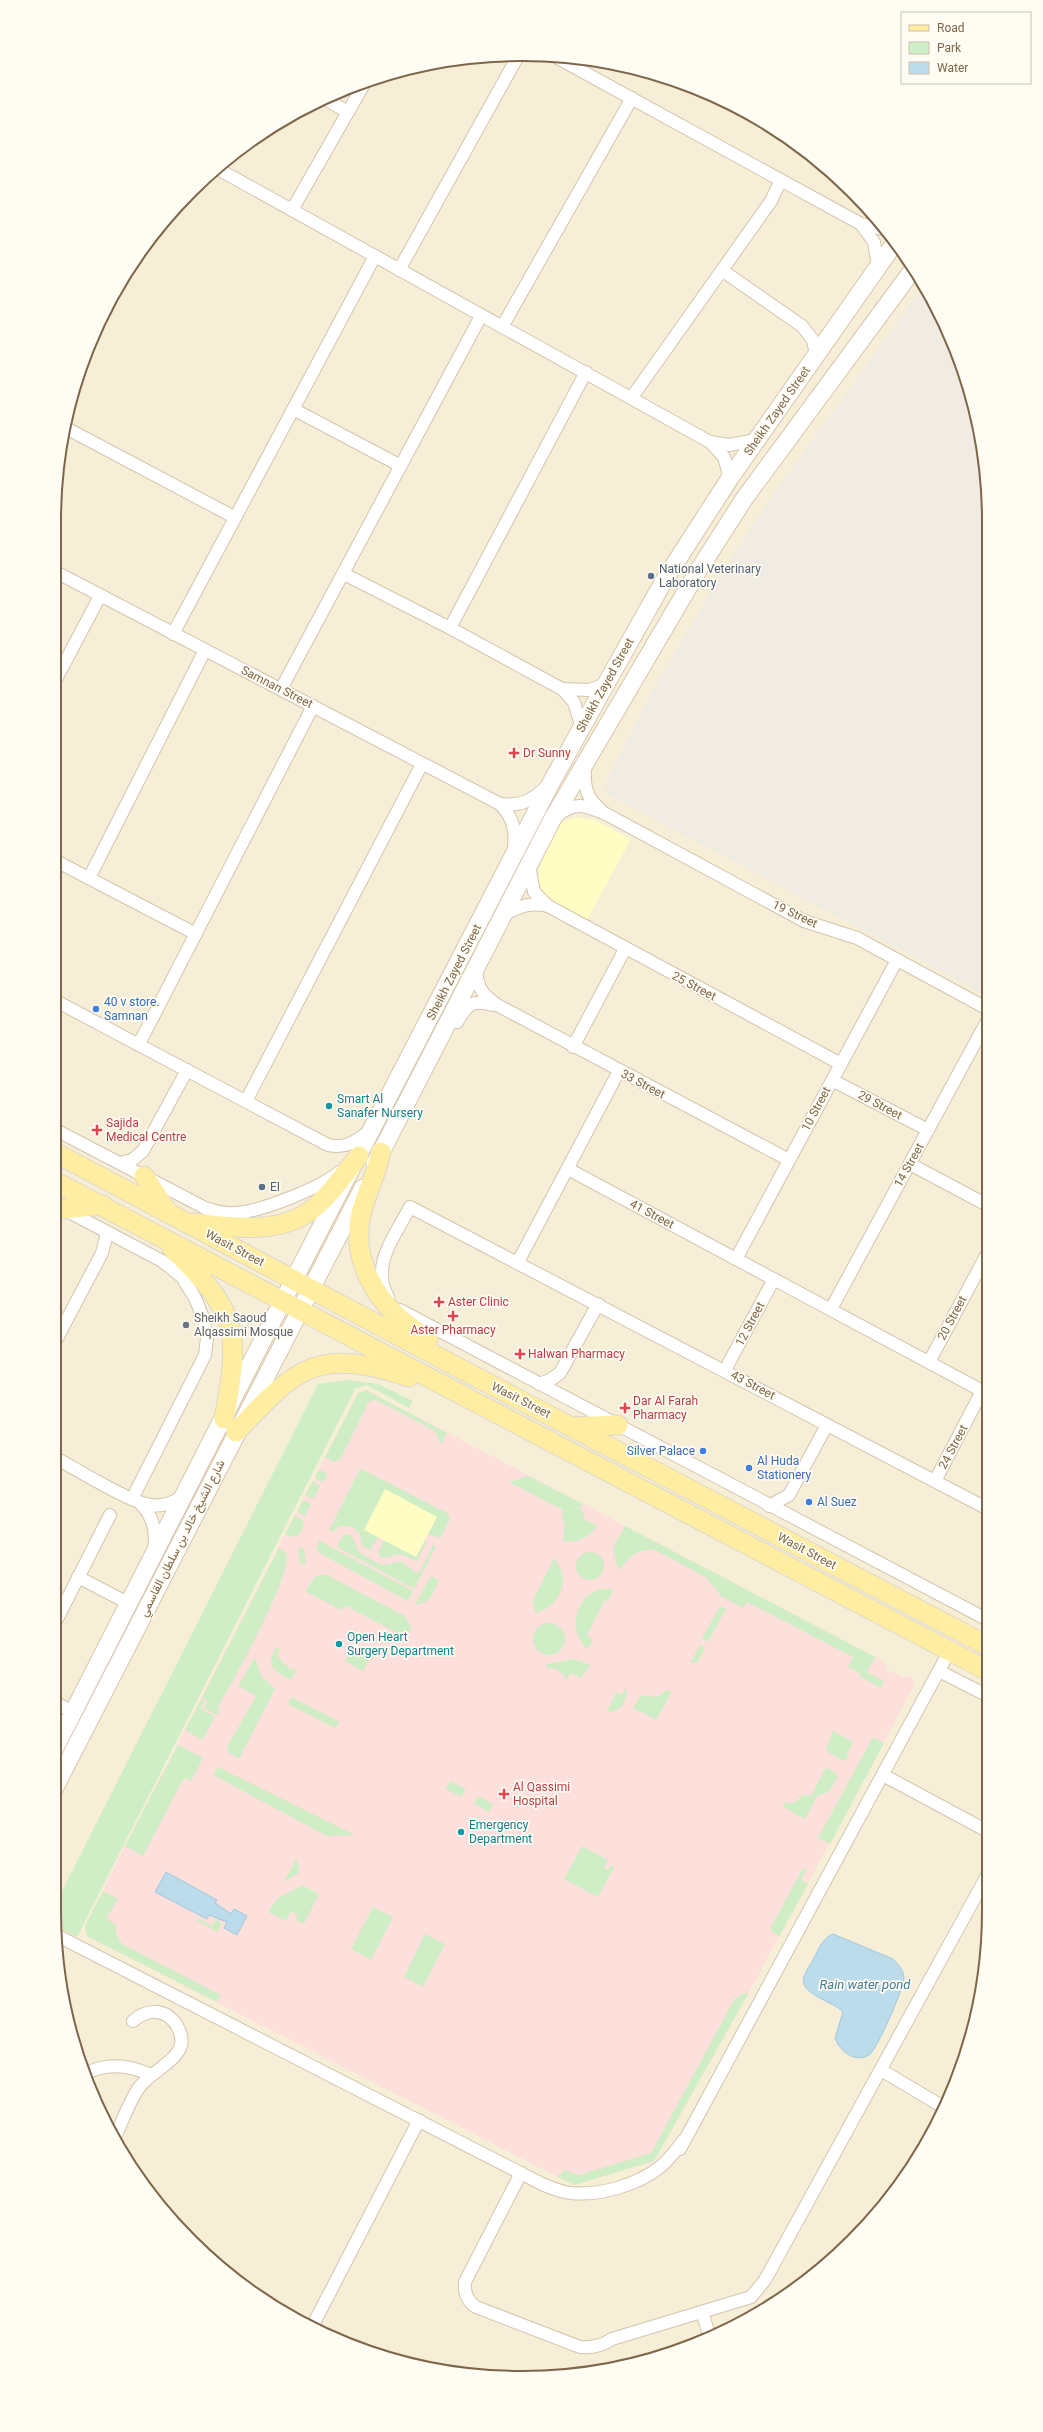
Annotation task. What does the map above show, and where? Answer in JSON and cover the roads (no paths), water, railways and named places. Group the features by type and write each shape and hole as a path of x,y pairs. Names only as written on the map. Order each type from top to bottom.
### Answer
{"main road":[{"name":"Sheikh Zayed Street","path":"294,1280 552,781 665,579 730,478 891,247"},
{"name":"Sheikh Zayed Street","path":"311,1289 553,818 698,571 744,499 910,277"},
{"path":"381,1152 375,1178 362,1210 359,1233 361,1253 369,1280 404,1324 433,1342 459,1368"},
{"name":"Wasit Street","path":"61,1156 459,1368 982,1643"},
{"path":"186,1222 246,1228 269,1226 291,1221 301,1216 319,1203 359,1156"},
{"path":"144,1176 167,1212"},
{"name":"Wasit Street","path":"61,1184 982,1668"},
{"path":"61,1207 103,1205"},
{"path":"155,1232 205,1280 224,1310 231,1331 234,1354 230,1426"},
{"name":"شارع الشيخ خالد بن سلطان القاسمي","path":"61,1774 230,1426 294,1280"},
{"name":"شارع الشيخ خالد بن سلطان القاسمي","path":"61,1736 184,1495 230,1426 301,1310 311,1289"},
{"path":"230,1426 282,1384 316,1367 340,1362 366,1364 427,1383 440,1383"},
{"path":"572,1427 618,1425"}],"street":[{"path":"399,270 515,61"},
{"path":"568,64 861,224 875,227"},
{"path":"292,210 361,90"},
{"path":"502,327 632,98"},
{"path":"331,102 348,112"},
{"path":"222,171 710,442 724,457 730,478"},
{"path":"632,398 771,201 781,180"},
{"path":"861,224 874,242 878,265"},
{"path":"174,634 234,517 375,256"},
{"path":"723,271 802,326 813,340 816,355"},
{"path":"281,689 481,316"},
{"path":"450,628 586,372"},
{"path":"293,409 401,466"},
{"path":"70,430 234,517"},
{"path":"710,442 729,445 756,440"},
{"path":"344,574 450,628 562,689 574,702 582,728"},
{"name":"Samnan Street","path":"61,575 500,804 513,805 526,803 552,781"},
{"path":"61,670 100,596"},
{"path":"89,878 205,650"},
{"path":"562,689 590,690 606,684"},
{"path":"139,1044 313,706"},
{"path":"585,763 584,784 587,794 593,803 606,814"},
{"path":"246,1101 422,764"},
{"name":"Samnan Street","path":"500,804 514,825 514,856"},
{"path":"553,818 575,805 586,806 606,814"},
{"name":"19 Street","path":"606,814 804,921 849,934 982,1006"},
{"path":"61,864 196,934"},
{"name":"25 Street","path":"529,865 534,892 548,906"},
{"name":"25 Street","path":"503,916 525,904 536,903 548,906 841,1064"},
{"path":"573,1046 625,948"},
{"name":"10 Street","path":"736,1259 897,960"},
{"name":"33 Street","path":"476,967 480,990 486,998 498,1006 789,1160"},
{"name":"33 Street","path":"440,1038 456,1023 463,1011 470,1004 478,1002 498,1006"},
{"path":"61,1004 335,1146 349,1145 373,1128"},
{"name":"14 Street","path":"831,1309 982,1029"},
{"path":"119,1163 132,1160 143,1151 187,1070"},
{"path":"518,1262 619,1071"},
{"name":"29 Street","path":"832,1080 928,1130"},
{"path":"61,1133 205,1208 234,1213 254,1209 323,1184 359,1156"},
{"path":"143,1151 144,1176"},
{"path":"910,1164 982,1202"},
{"name":"41 Street","path":"568,1169 982,1391"},
{"name":"43 Street","path":"390,1305 382,1284 380,1267 410,1207 725,1370 982,1506"},
{"path":"61,1209 162,1261 182,1277 195,1298 204,1320 207,1338 205,1355 136,1501"},
{"path":"61,1318 102,1253 107,1233"},
{"path":"102,1253 109,1248 125,1242"},
{"name":"20 Street","path":"929,1362 982,1263"},
{"name":"12 Street","path":"725,1370 774,1279"},
{"path":"562,1396 559,1385 560,1373 598,1304"},
{"path":"390,1305 982,1617"},
{"path":"539,1384 550,1380 560,1373"},
{"name":"24 Street","path":"935,1481 982,1398"},
{"path":"769,1506 789,1495 827,1425"},
{"path":"61,1461 136,1501 159,1506 168,1504 184,1495"},
{"path":"789,1495 792,1518"},
{"path":"136,1501 153,1521 155,1531 154,1552"},
{"path":"61,1611 110,1515"},
{"path":"78,1577 128,1603"},
{"path":"62,1937 542,2184 569,2193 604,2191 635,2181 654,2178 667,2171 676,2159 683,2142 950,1650"},
{"path":"939,1671 982,1693"},
{"path":"61,1706 73,1712"},
{"path":"882,1775 982,1828"},
{"path":"521,2173 466,2282 465,2293 472,2304 580,2347 586,2348 599,2346 612,2339 737,2301 745,2300 756,2292 772,2264 881,2070 982,1885"},
{"path":"118,2131 138,2088 151,2075 175,2057 181,2044 179,2030 167,2015 158,2012 140,2015 132,2021"},
{"path":"90,2073 122,2066 133,2066 151,2075"},
{"path":"881,2070 939,2105"},
{"path":"315,2322 419,2120"},
{"path":"702,2312 708,2332"}],"water":[{"path":"166,1872 217,1900 215,1903 231,1914 234,1909 247,1916 237,1935 224,1928 227,1922 209,1915 207,1919 155,1892"},
{"name":"Rain water pond","path":"833,1934 893,1959 903,1972 904,1977 900,1993 884,2031 873,2051 864,2057 853,2057 840,2047 835,2038 843,2012 839,2008 812,1993 806,1988 804,1983 806,1972 820,1947 827,1938"}],"place":[{"name":"National Veterinary Laboratory","path":"651,576"},
{"name":"Dr Sunny","path":"514,753"},
{"name":"40 v store. Samnan","path":"96,1009"},
{"name":"Smart Al Sanafer Nursery","path":"329,1106"},
{"name":"Sajida Medical Centre","path":"97,1130"},
{"name":"EI","path":"262,1187"},
{"name":"Aster Clinic","path":"439,1302"},
{"name":"Aster Pharmacy","path":"453,1316"},
{"name":"Sheikh Saoud Alqassimi Mosque","path":"186,1325"},
{"name":"Halwan Pharmacy","path":"520,1354"},
{"name":"Dar Al Farah Pharmacy","path":"625,1408"},
{"name":"Silver Palace","path":"703,1451"},
{"name":"Al Huda Stationery","path":"749,1468"},
{"name":"Al Suez","path":"809,1502"},
{"name":"Open Heart Surgery Department","path":"339,1644"},
{"name":"Al Qassimi Hospital","path":"504,1794"},
{"name":"Emergency Department","path":"461,1832"}]}
